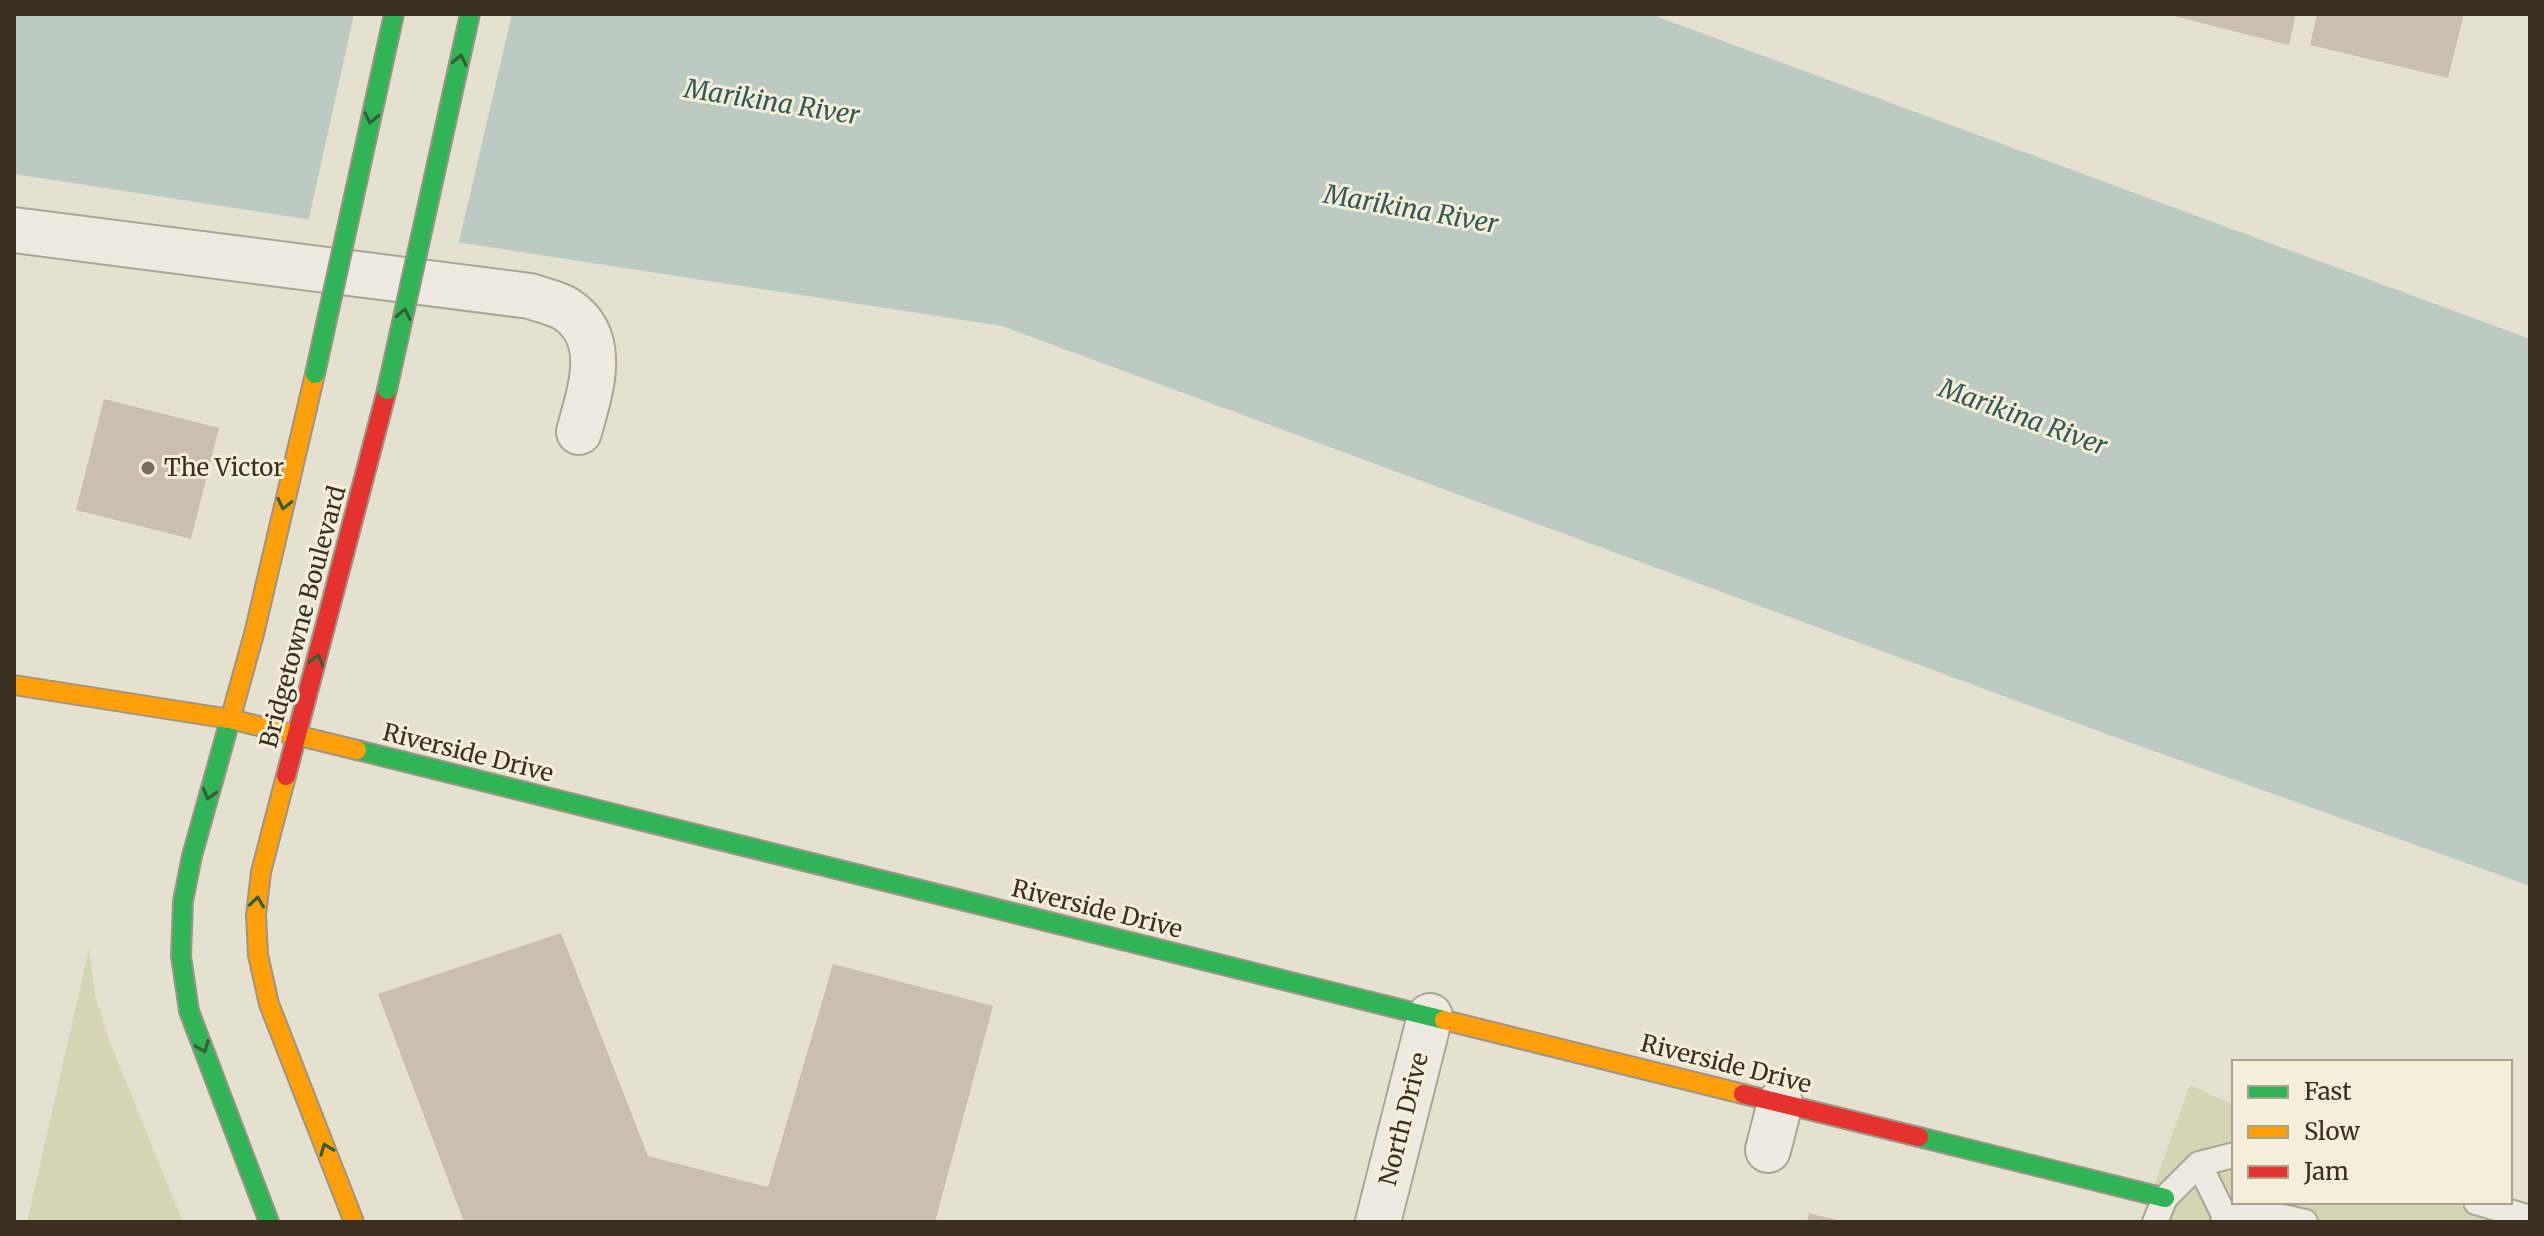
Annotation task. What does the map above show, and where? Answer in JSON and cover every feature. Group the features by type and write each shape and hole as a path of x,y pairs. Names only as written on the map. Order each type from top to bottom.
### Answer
{"street":[{"name":"Bridgetowne Boulevard","path":"269,1222 189,1011 181,956 183,901 254,634 394,14"},
{"name":"Bridgetowne Boulevard","path":"354,1222 269,1004 258,955 256,915 261,872 387,390 470,14"},
{"path":"14,230 530,296 564,308 584,325 594,349 594,379 579,432"},
{"name":"Riverside Drive","path":"14,685 230,719 2165,1198"},
{"name":"North Drive","path":"1378,1222 1430,1016"},
{"path":"1768,1150 1780,1103"}],"lane":[{"path":"2155,1222 2165,1198 2199,1164 2232,1156"},
{"path":"2199,1164 2224,1221 2247,1214 2275,1215 2305,1222"},
{"path":"2483,1204 2530,1218"}],"green space":[{"path":"89,949 95,995 109,1040 183,1222 27,1222"},
{"path":"2190,1085 2232,1104 2232,1204 2456,1204 2497,1222 2141,1222"}],"water":[{"name":"Marikina River","path":"14,14 1650,14 2530,339 2530,886 2098,731 1002,326 14,174"}],"pier":[{"path":"354,14 512,14 458,246 308,223"}],"building":[{"path":"2166,14 2296,14 2289,45"},
{"path":"2317,14 2464,14 2448,78 2310,45"},
{"path":"104,399 219,428 191,539 76,510"},
{"path":"561,933 648,1156 768,1187 833,964 993,1006 935,1222 464,1222 378,994"},
{"path":"1809,1213 1841,1221 1841,1222 1807,1222"}],"traffic: fast":[{"path":"315,374 394,14"},
{"path":"387,390 470,14"},
{"path":"232,713 192,856 183,901 181,956 189,1011 269,1222"},
{"path":"357,750 1444,1020"},
{"path":"1919,1137 2165,1198"}],"traffic: slow":[{"path":"232,713 254,634 315,374"},
{"path":"14,685 230,719 357,750"},
{"path":"286,776 261,872 256,915 258,955 269,1004 354,1222"},
{"path":"1444,1020 1743,1094"}],"traffic: jam":[{"path":"286,776 387,390"},
{"path":"1743,1094 1919,1137"}],"place":[{"name":"The Victor","path":"148,468"}]}
